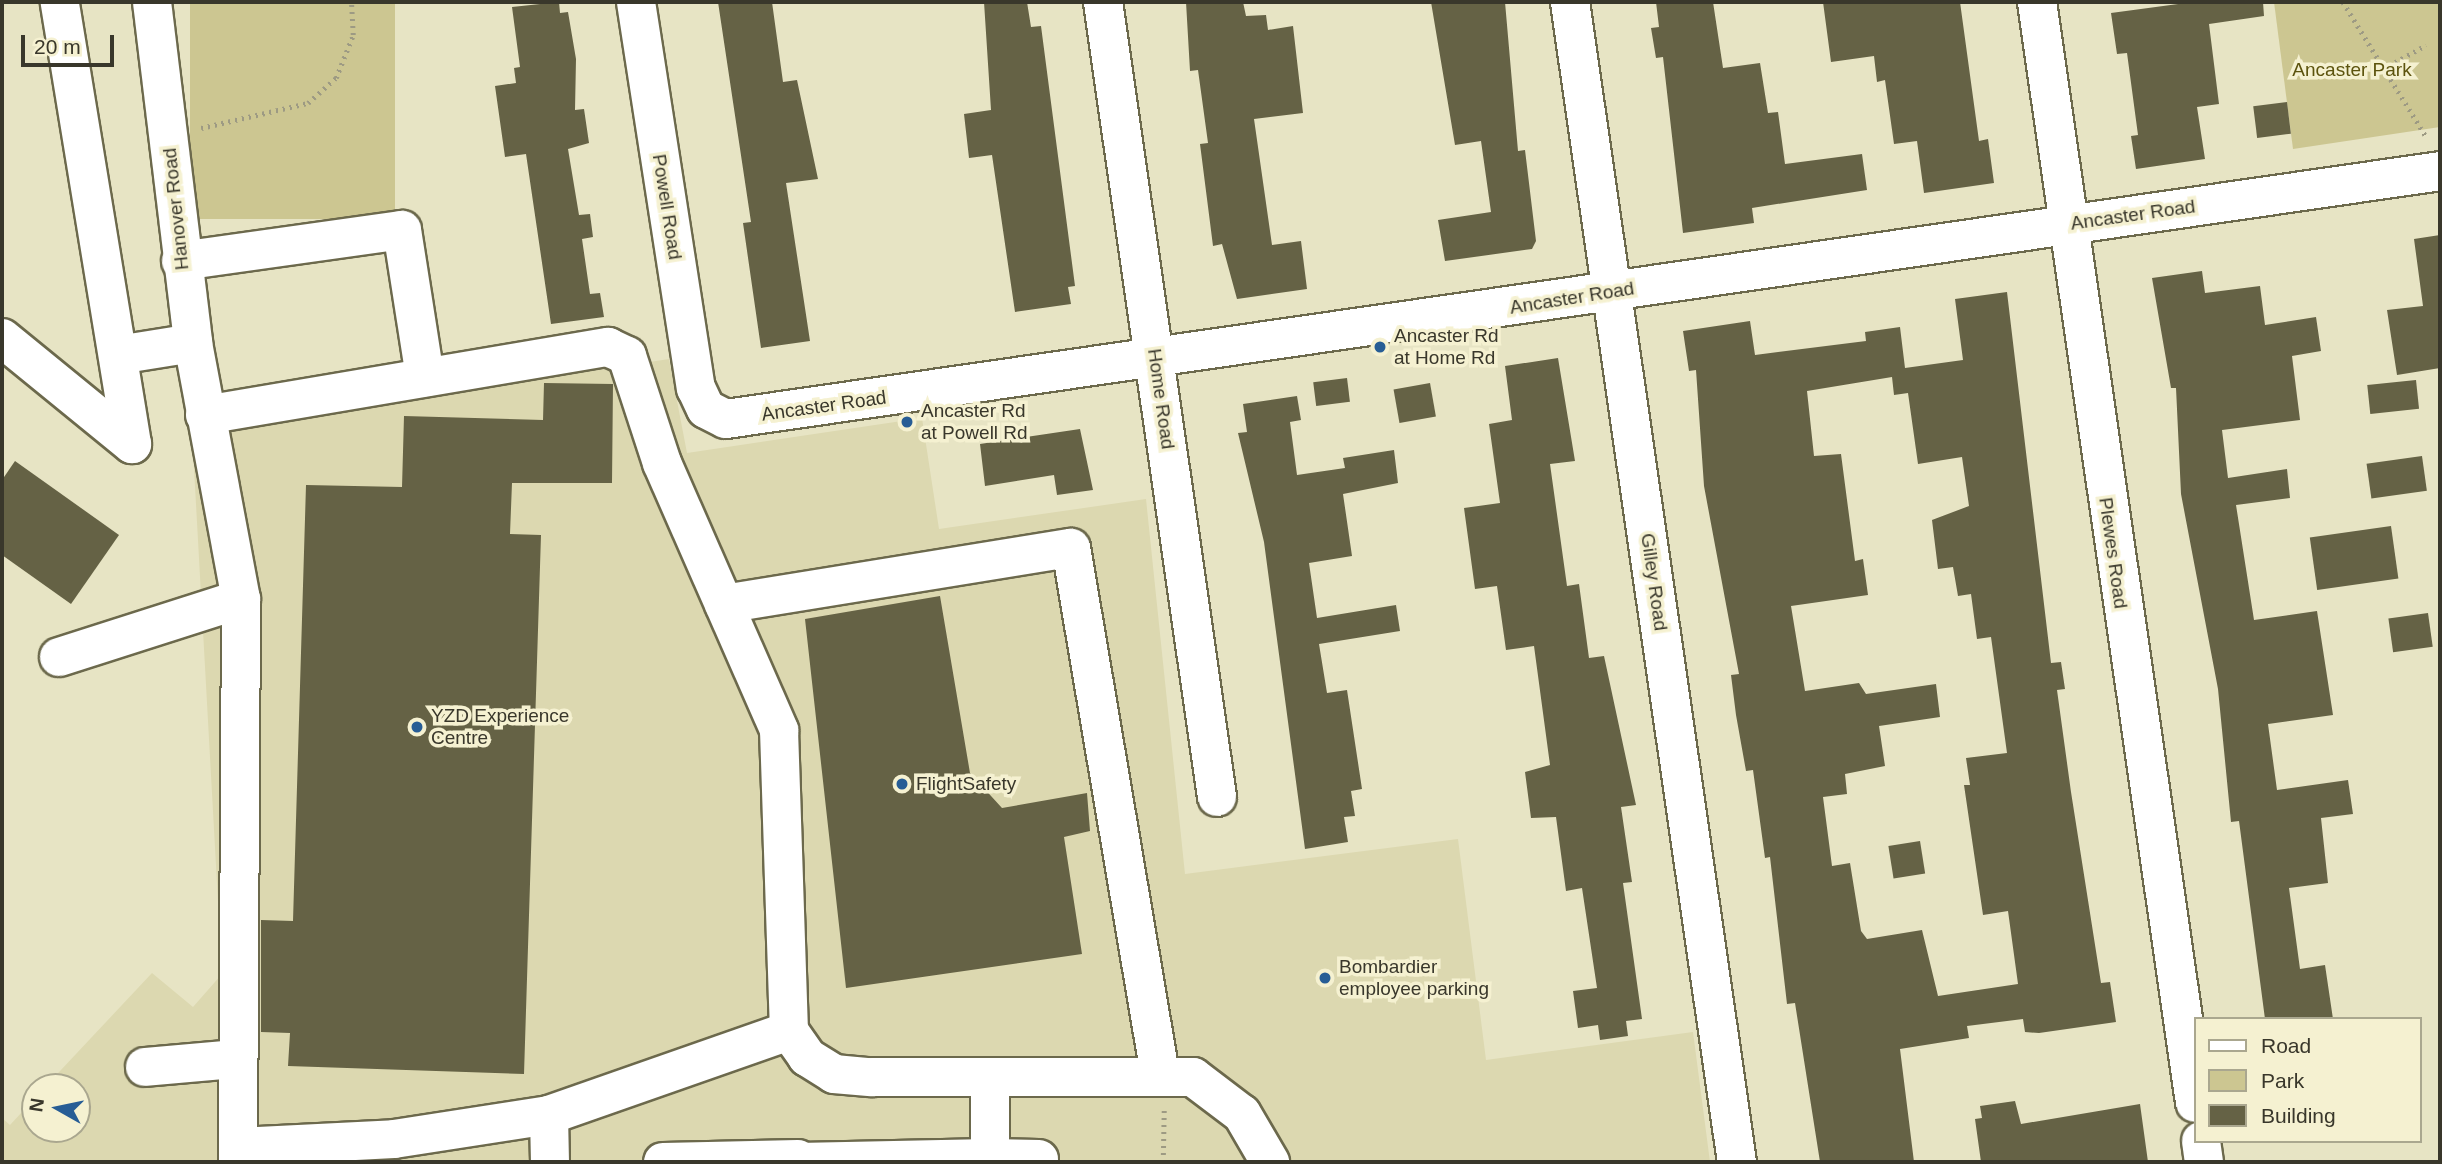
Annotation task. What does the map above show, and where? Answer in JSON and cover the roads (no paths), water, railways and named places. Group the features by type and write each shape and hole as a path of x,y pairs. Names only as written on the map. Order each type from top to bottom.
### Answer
{"street":[{"path":"2,338 132,444 60,2"},
{"name":"Hanover Road","path":"152,2 181,261 193,343 205,415 231,520 241,599 235,1059 238,1155"},
{"name":"Powell Road","path":"636,2 693,375 706,409"},
{"name":"Home Road","path":"1103,2 1217,797"},
{"name":"Gilley Road","path":"1570,2 1737,1162"},
{"name":"Plewes Road","path":"2037,2 2194,1096"},
{"name":"Ancaster Road","path":"706,409 738,418 1156,361 2068,225 2437,160"},
{"path":"181,261 402,230 425,377"},
{"path":"118,355 193,343"},
{"path":"205,415 608,347 626,356 662,463 779,730 789,1031 807,1057 834,1074 990,1077 1162,1074 1193,1077 1215,1089 1242,1114 1270,1162"},
{"path":"724,604 1071,548 1162,1074"},
{"path":"59,657 241,599"},
{"path":"238,1155 394,1139 549,1115 789,1031"},
{"path":"145,1067 235,1059"},
{"path":"990,1077 990,1158"},
{"path":"549,1115 550,1162"},
{"path":"2201,1143 2204,1162"},
{"path":"663,1162 1039,1159"}],"place":[{"name":"Ancaster Rd at Home Rd","path":"1380,347"},
{"name":"Ancaster Rd at Powell Rd","path":"907,422"},
{"name":"YZD Experience Centre","path":"417,727"},
{"name":"FlightSafety","path":"902,784"},
{"name":"Bombardier employee parking","path":"1325,978"}],"park label":[{"name":"Ancaster Park","path":"2352,70"}]}
